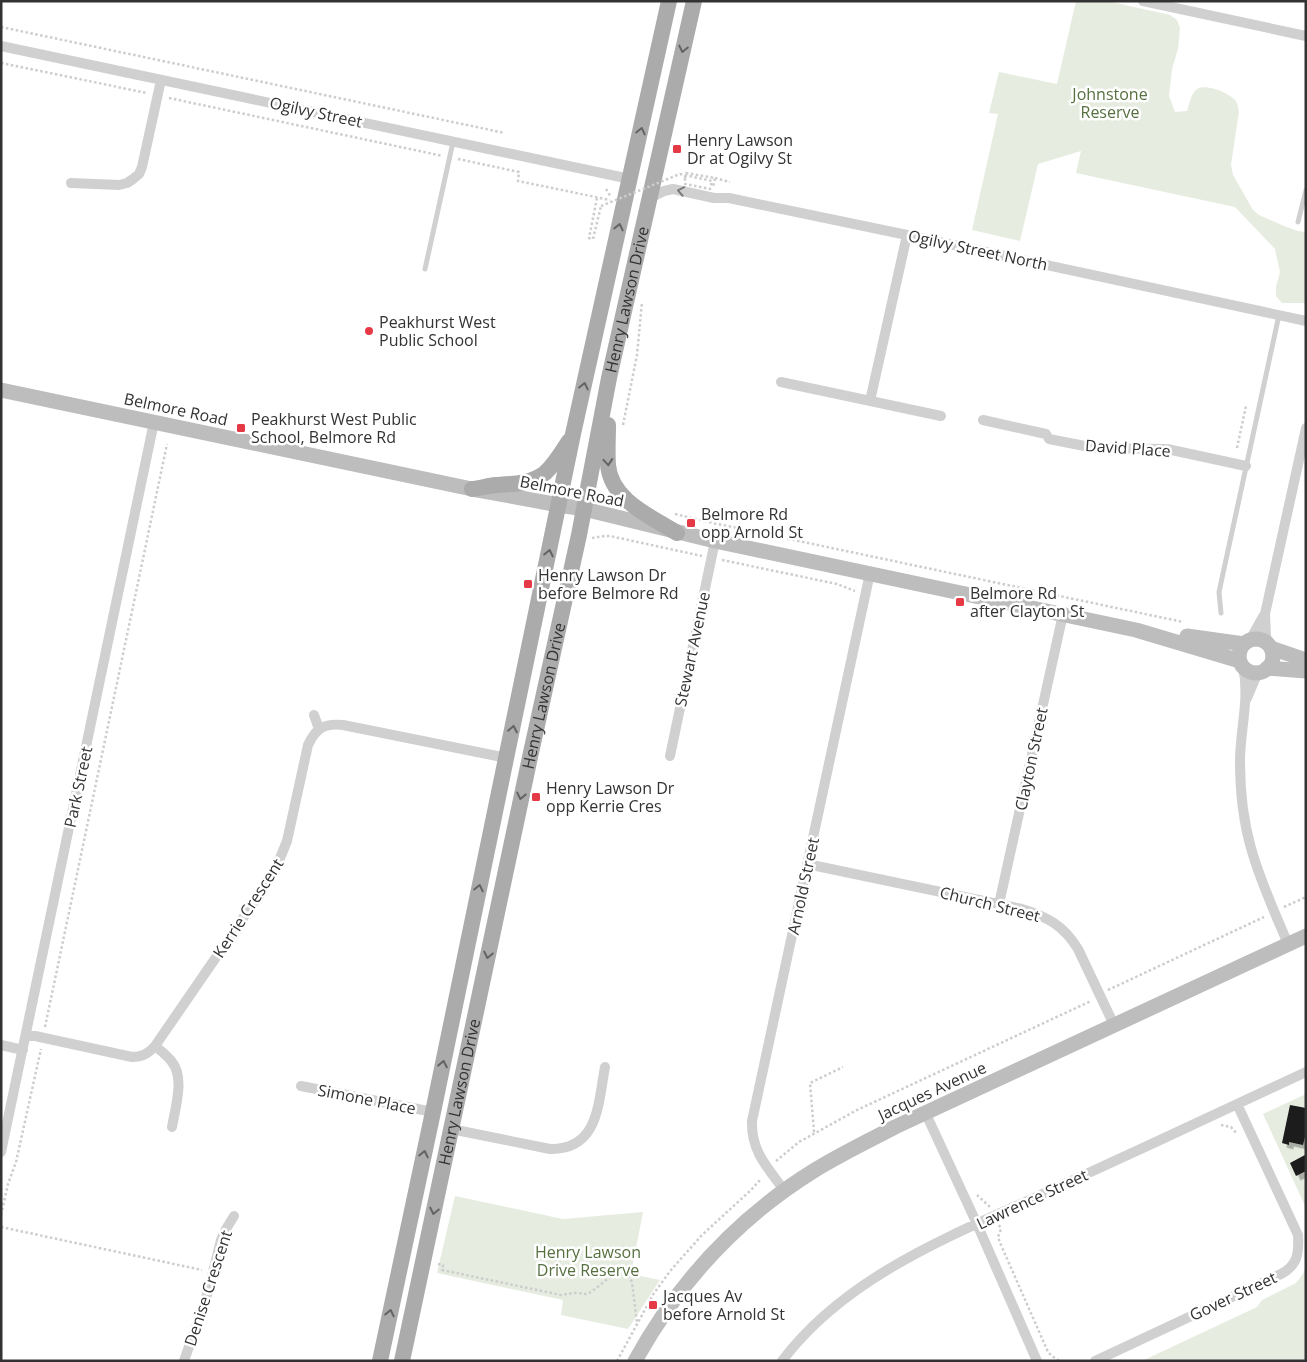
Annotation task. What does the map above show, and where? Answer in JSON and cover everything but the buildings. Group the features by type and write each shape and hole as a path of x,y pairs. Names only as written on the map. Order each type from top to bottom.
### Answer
{"main road":[{"name":"Henry Lawson Drive","path":"380,1361 574,434 669,1"},
{"name":"Henry Lawson Drive","path":"402,1361 584,509 609,378 694,1"},
{"path":"609,378 608,466 614,485 627,501 677,533"},
{"name":"Belmore Road","path":"1,390 472,489 584,509 677,533 1136,630 1242,664"},
{"path":"472,489 494,485 517,484 543,474 561,454 574,434"},
{"name":"Belmore Road","path":"1136,630 1247,642"},
{"path":"1306,660 1269,646 1260,640 1247,642 1239,652 1242,664 1249,671 1306,671"},
{"path":"1264,670 1270,665 1272,657 1269,646"},
{"name":"Jacques Avenue","path":"635,1361 665,1312 697,1271 736,1230 784,1190 815,1169 850,1150 1306,936"}],"street":[{"path":"1143,1 1306,36"},
{"name":"Ogilvy Street","path":"1,46 630,178"},
{"path":"71,183 120,185 127,183 138,174 142,167 161,80"},
{"name":"Ogilvy Street North","path":"650,198 673,189 714,198 729,198 1306,321"},
{"path":"870,401 907,235"},
{"path":"781,382 941,416"},
{"name":"David Place","path":"983,420 1046,434 1049,439 1090,447 1104,449 1167,449 1246,466"},
{"name":"Park Street","path":"1,1152 154,422"},
{"path":"1269,646 1266,636 1265,614 1306,428"},
{"name":"Stewart Avenue","path":"670,756 715,541"},
{"name":"Arnold Street","path":"784,1190 762,1161 757,1151 752,1121 870,573"},
{"name":"Clayton Street","path":"999,904 1063,614"},
{"path":"1247,642 1255,633 1265,614"},
{"path":"1242,664 1245,676 1246,701 1240,761 1244,815 1256,867 1288,944"},
{"path":"1246,701 1255,680 1264,670"},
{"path":"314,716 319,729 326,725 343,725 507,758"},
{"name":"Kerrie Crescent","path":"26,1034 132,1057 140,1057 148,1053 155,1046 274,873 287,841 308,745 312,736 319,729"},
{"name":"Church Street","path":"807,864 1036,913 1065,930 1078,949 1114,1025"},
{"path":"1,1045 23,1050"},
{"path":"155,1046 172,1062 177,1072 179,1085 172,1127"},
{"path":"451,1129 540,1148 561,1150 570,1147 585,1137 594,1119 605,1067"},
{"name":"Lawrence Street","path":"782,1361 815,1324 846,1298 900,1262 977,1224 1306,1072"},
{"name":"Simone Place","path":"302,1086 433,1112"},
{"name":"Gover Street","path":"1095,1361 1281,1274 1294,1263 1298,1254 1298,1235 1237,1104"},
{"path":"926,1114 1037,1361"},
{"name":"Denise Crescent","path":"184,1361 206,1299 221,1240 234,1216"}],"lane":[{"path":"425,269 453,141"},
{"path":"1298,222 1306,190"},
{"path":"1221,613 1219,592 1279,315"}],"path":[{"path":"1,27 505,133"},
{"path":"1,63 519,172 518,181 612,201 606,189"},
{"path":"597,198 589,238 593,239 600,206 680,174 712,181 710,189 685,184 685,178"},
{"path":"715,178 730,182"},
{"path":"622,426 637,355 642,302"},
{"path":"1237,448 1246,406"},
{"path":"1,1215 8,1184 16,1162 43,1038 167,444"},
{"path":"669,512 713,523 1184,622"},
{"path":"814,1133 810,1083 843,1067"},
{"path":"1216,1127 1224,1125 1231,1127 1240,1139"},
{"path":"977,1195 988,1204 995,1216 1001,1229 998,1237 1001,1245 1048,1352 1059,1361"},
{"path":"1,1227 213,1272"},
{"path":"438,1264 443,1265 442,1270 561,1295 574,1293 589,1294 615,1275 622,1274 628,1276 632,1282 637,1324"}],"green space":[{"name":"Johnstone Reserve","path":"1076,1 1107,1 1170,15 1177,20 1180,28 1178,49 1172,69 1169,96 1175,112 1187,111 1190,100 1196,90 1205,87 1218,90 1230,96 1237,103 1239,111 1231,165 1233,175 1253,210 1259,215 1284,226 1306,232 1306,303 1282,303 1276,296 1280,272 1275,249 1235,207 1076,173 1081,151 1038,164 1020,241 972,230 998,114 989,113 999,72 1057,84"},
{"path":"1306,1094 1306,1208 1263,1114"},
{"name":"Henry Lawson Drive Reserve","path":"455,1196 563,1219 643,1212 631,1274 660,1280 628,1329 561,1315 563,1300 437,1273"},
{"path":"1306,1266 1306,1361 1142,1361 1257,1307 1262,1300 1296,1283"}],"place":[{"name":"Henry Lawson Dr at Ogilvy St","path":"677,149"},
{"name":"Peakhurst West Public School","path":"369,331"},
{"name":"Peakhurst West Public School, Belmore Rd","path":"241,428"},
{"name":"Belmore Rd opp Arnold St","path":"691,523"},
{"name":"Henry Lawson Dr before Belmore Rd","path":"528,584"},
{"name":"Belmore Rd after Clayton St","path":"960,602"},
{"name":"Henry Lawson Dr opp Kerrie Cres","path":"536,797"},
{"name":"Jacques Av before Arnold St","path":"653,1305"}]}
